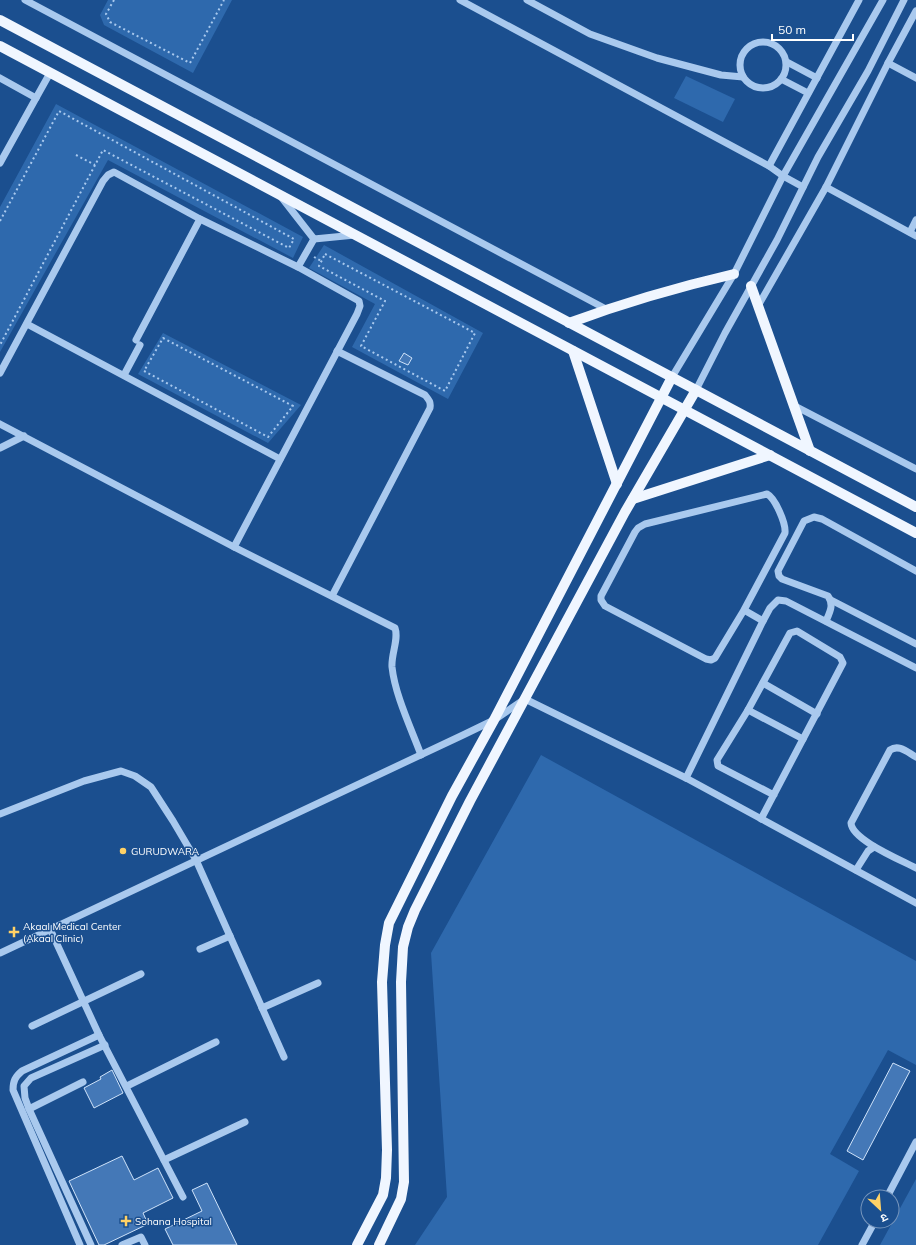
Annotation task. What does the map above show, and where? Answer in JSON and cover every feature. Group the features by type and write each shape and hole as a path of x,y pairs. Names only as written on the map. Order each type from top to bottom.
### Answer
{"main road":[{"path":"0,20 916,507"},
{"path":"0,46 916,533"},
{"path":"569,323 606,309 698,282 734,274"},
{"path":"751,286 810,450"},
{"path":"573,351 617,484"},
{"path":"357,1245 383,1195 386,1178 387,1150 382,982 385,944 389,923 452,796 494,720 672,378"},
{"path":"379,1245 401,1199 404,1182 401,982 403,947 408,927 415,910 470,801 633,499 696,390"},
{"path":"633,499 770,455"}],"street":[{"path":"26,0 606,309"},
{"path":"460,0 769,166 803,188"},
{"path":"527,0 590,34 657,58 721,75 743,77"},
{"path":"769,166 859,0"},
{"path":"672,378 734,274 783,176 883,0"},
{"path":"696,390 725,333 776,240 818,157 868,71 904,0"},
{"path":"758,306 826,187 888,63 916,11"},
{"path":"768,42 781,49 785,55 787,62 786,70 778,83 771,87 755,87 748,83 743,77 740,70 742,54 754,43 768,42"},
{"path":"787,62 817,78"},
{"path":"888,63 916,78"},
{"path":"0,163 50,73"},
{"path":"0,78 36,98"},
{"path":"781,79 808,93"},
{"path":"0,373 103,181 108,175 114,172 200,219 298,267 359,301 360,306 234,546"},
{"path":"826,187 913,234 916,220"},
{"path":"280,195 314,239"},
{"path":"124,375 138,343 200,219"},
{"path":"314,239 355,235"},
{"path":"298,267 314,239"},
{"path":"27,324 280,459"},
{"path":"332,596 430,405 429,400 425,395 337,351"},
{"path":"793,404 916,469"},
{"path":"0,424 395,628 396,633 392,654 392,668 398,693 421,755"},
{"path":"0,448 24,436"},
{"path":"767,494 773,500 784,524 785,533 744,610 715,658 711,660 706,659 605,606 601,600 601,596 638,528 645,524 767,494"},
{"path":"916,571 822,519 814,517 804,521 778,571 779,576 782,579 828,596 831,600 916,644"},
{"path":"686,778 763,621 770,608 778,600 786,601 916,668"},
{"path":"826,622 832,608 831,600"},
{"path":"744,610 763,621"},
{"path":"762,819 843,663 840,657 797,631 790,633 748,710 717,760 718,766 774,795"},
{"path":"763,683 817,714"},
{"path":"0,953 494,720 525,699 686,778 916,903"},
{"path":"748,710 803,739"},
{"path":"916,757 898,747 894,747 890,750 850,823 852,830 856,835 874,847 916,868"},
{"path":"0,814 84,781 121,771 135,776 151,787 196,860 284,1057"},
{"path":"856,870 868,851 874,847"},
{"path":"50,929 99,1034 183,1197"},
{"path":"200,949 230,936"},
{"path":"32,1026 141,974"},
{"path":"262,1008 318,983"},
{"path":"80,1245 13,1090 13,1082 16,1076 22,1071 99,1034"},
{"path":"127,1086 216,1042"},
{"path":"91,1245 29,1109 25,1098 24,1086 32,1078 105,1045"},
{"path":"29,1109 84,1082"},
{"path":"164,1160 245,1122"},
{"path":"891,1189 916,1142"},
{"path":"862,1245 871,1229"},
{"path":"126,1244 141,1237 145,1245"}],"path":[{"path":"114,0 106,14 110,22 190,63 224,0"},
{"path":"0,221 58,111 294,239 289,248 104,150 0,345"},
{"path":"76,155 96,165"},
{"path":"325,254 475,333 445,391 361,346 385,301 319,266 325,254"},
{"path":"163,338 293,406 268,437 144,371 163,338"}],"shaded area":[{"path":"108,0 232,0 193,73 104,25 100,15"},
{"path":"686,76 735,99 723,122 674,98"},
{"path":"56,104 303,237 293,258 108,160 0,352 0,207"},
{"path":"324,245 483,333 448,399 352,347 375,304 309,268"},
{"path":"163,333 301,405 268,443 138,374"},
{"path":"541,755 916,961 916,1065 888,1050 830,1154 859,1171 818,1245 415,1245 447,1197 431,953"},
{"path":"916,1179 916,1245 880,1245 889,1229 900,1229 900,1208"}],"building":[{"path":"404,353 412,358 408,365 399,361"},
{"path":"893,1063 910,1071 863,1160 847,1151"},
{"path":"112,1070 123,1093 94,1108 84,1088 101,1079 100,1077"},
{"path":"122,1156 134,1180 158,1168 173,1198 143,1213 148,1224 104,1245 99,1245 69,1181"},
{"path":"207,1183 237,1245 173,1245 165,1229 202,1211 192,1190"}],"place":[{"name":"GURUDWARA","path":"123,851"},
{"name":"Akaal Medical Center (Akaal Clinic)","path":"14,932"},
{"name":"Sohana Hospital","path":"126,1221"}]}
